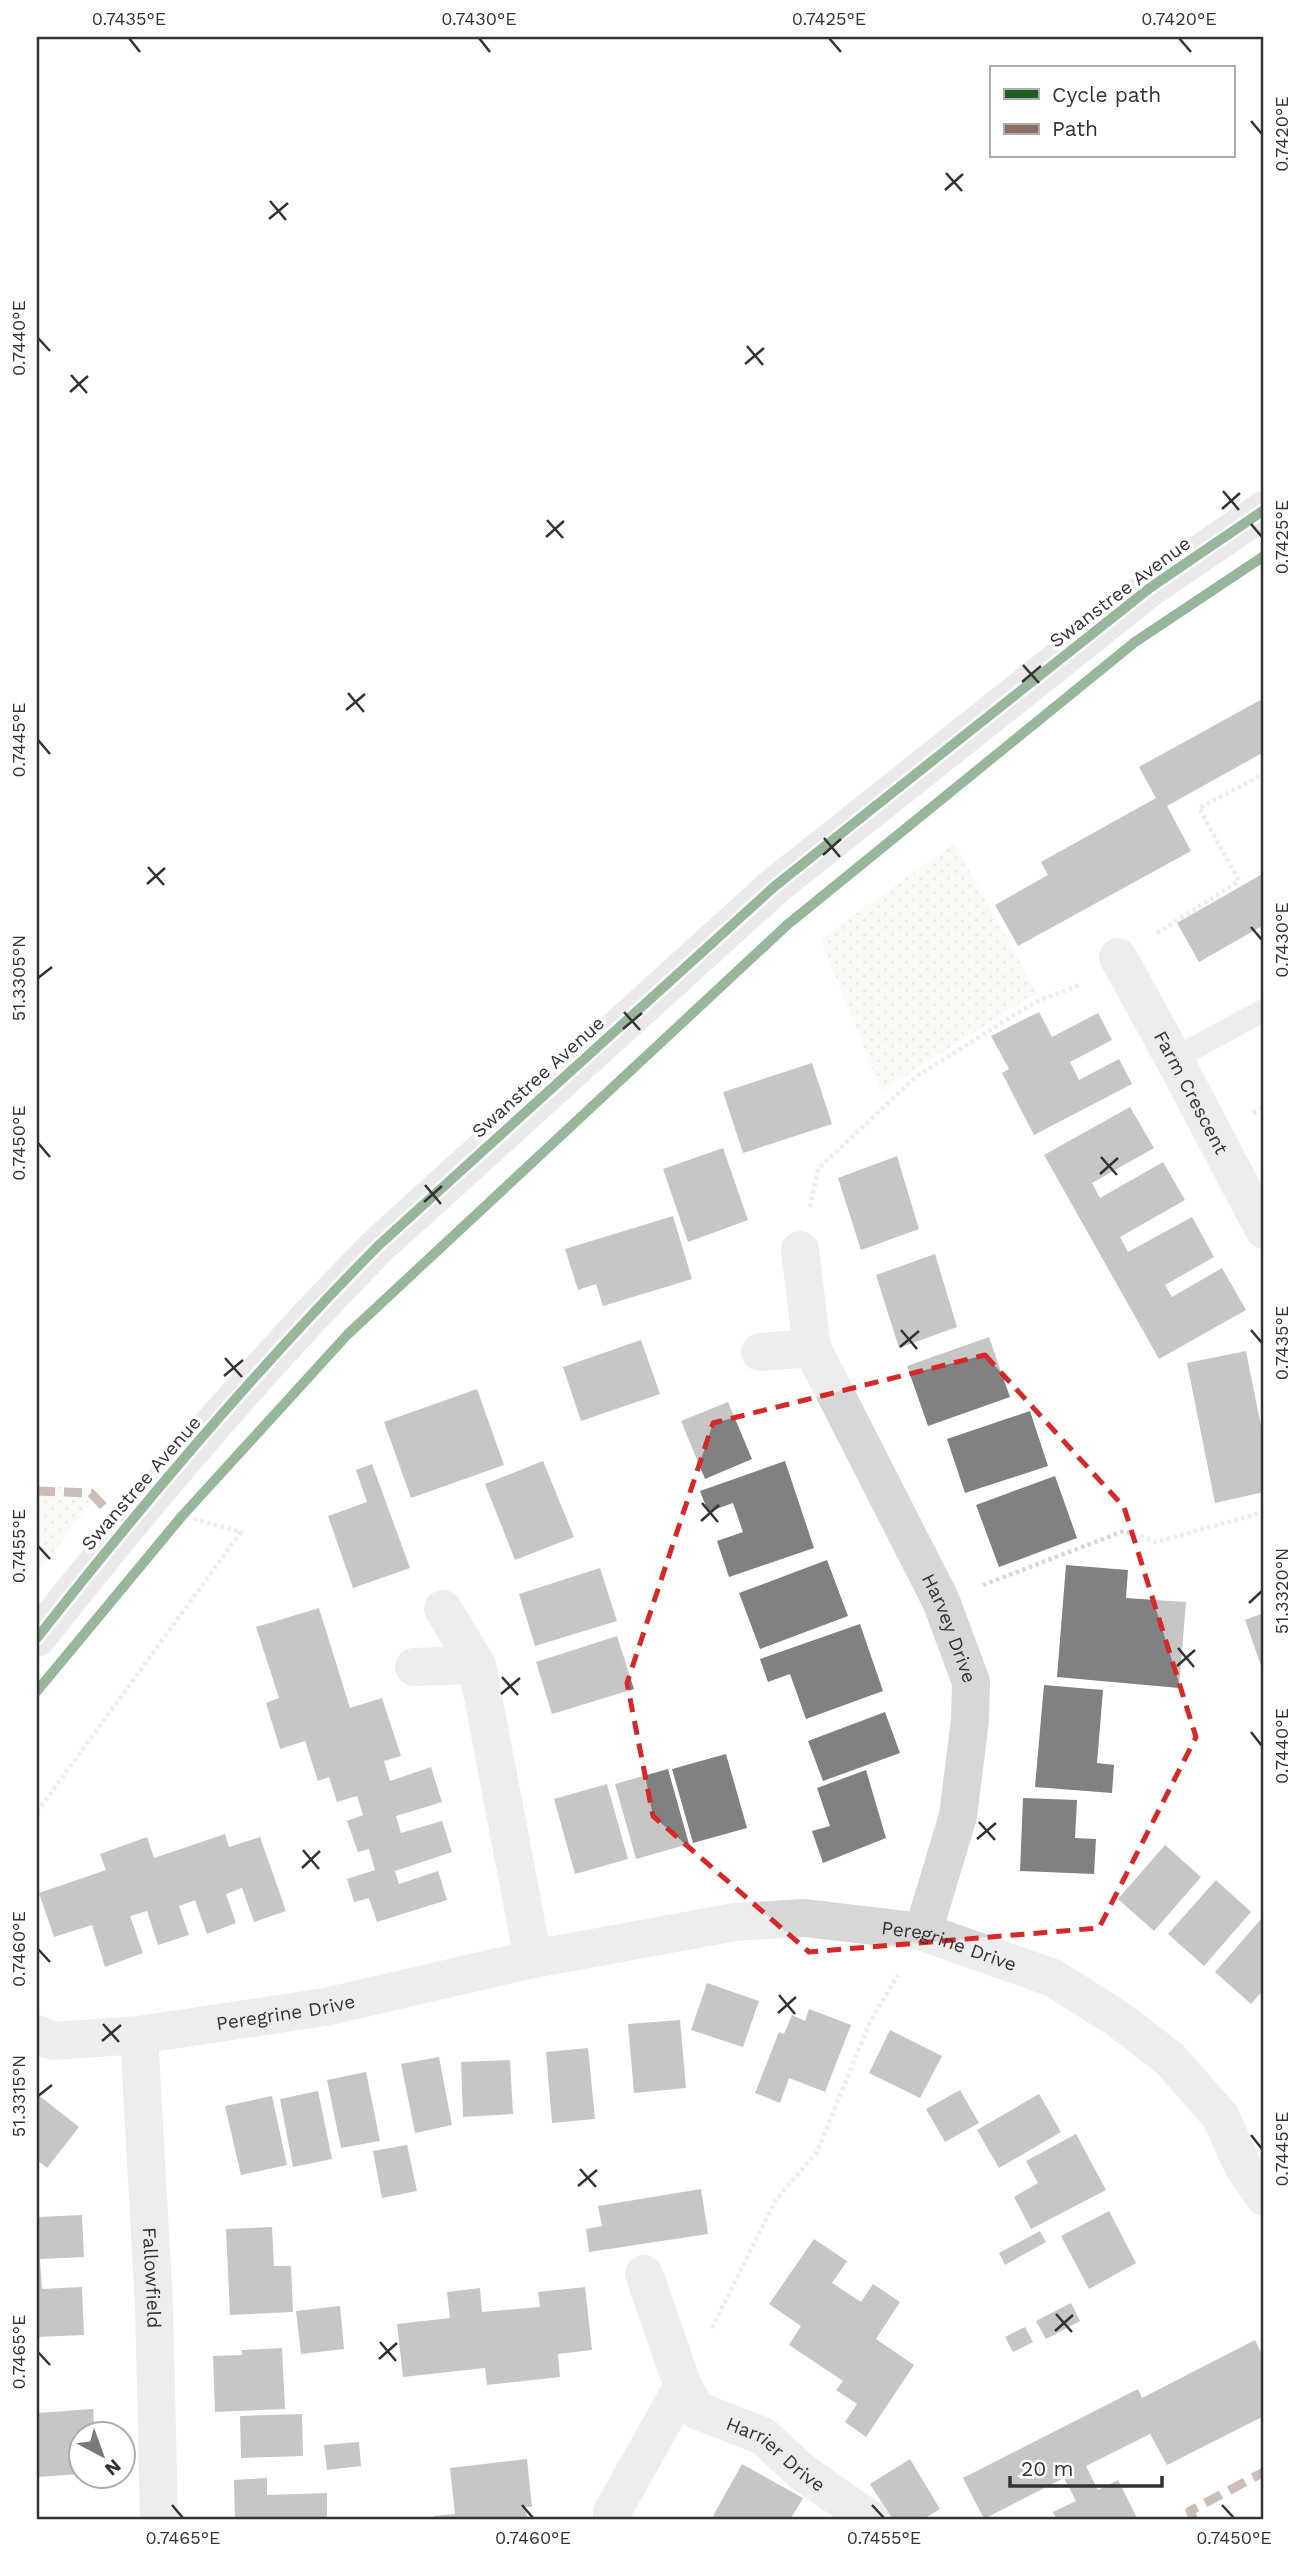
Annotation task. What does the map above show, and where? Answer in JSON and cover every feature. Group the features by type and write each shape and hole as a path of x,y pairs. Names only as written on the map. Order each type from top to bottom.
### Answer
{"street":[{"name":"Swanstree Avenue","path":"37,1638 129,1521 316,1308 389,1236 775,886 1151,587 1264,510"},
{"name":"Farm Crescent","path":"1118,957 1264,1230"},
{"name":"Harvey Drive","path":"800,1250 812,1348 941,1601 971,1682 970,1720 958,1816 923,1932"},
{"path":"760,1352 812,1348"},
{"path":"443,1609 477,1665 533,1959"},
{"path":"414,1667 477,1665"},
{"name":"Peregrine Drive","path":"37,2034 53,2041 139,2035 325,2007 533,1959 735,1922 805,1918 923,1932 1053,1978 1118,2019 1170,2059 1220,2116 1243,2166 1264,2197"},
{"name":"Fallowfield","path":"139,2035 154,2305 159,2520"},
{"name":"Harrier Drive","path":"645,2274 683,2386 696,2410 763,2436 802,2472 871,2520"},
{"path":"612,2520 612,2512 683,2386"}],"lane":[{"path":"1174,1059 1264,1010"}],"path":[{"path":"1118,957 1240,881 1199,808 1264,774"},
{"path":"800,1250 818,1169 917,1076 1035,1002"},
{"path":"181,1516 191,1506"},
{"path":"941,1601 1125,1531 1156,1542 1264,1512"},
{"path":"37,1812 241,1532 181,1516"},
{"path":"683,2386 775,2201 817,2152 870,2022 923,1932"}],"highlighted area":[{"path":"985,1355 1124,1507 1196,1737 1099,1928 809,1952 653,1816 627,1683 713,1423"}],"shaded area":[{"path":"954,843 1037,993 881,1091 821,939"},
{"path":"37,1486 102,1489 37,1573"}],"building":[{"path":"1264,698 1264,752 1167,806 1191,851 1018,946 995,905 1048,875 1041,862 1156,798 1139,767"},
{"path":"1264,873 1264,925 1199,962 1177,923"},
{"path":"1039,1012 1052,1037 1098,1013 1112,1040 1070,1062 1079,1080 1119,1059 1132,1084 1034,1135 1002,1073 1009,1069 991,1036"},
{"path":"812,1063 832,1124 743,1153 723,1092"},
{"path":"1130,1107 1154,1148 1092,1183 1100,1198 1163,1162 1185,1200 1120,1237 1128,1252 1192,1217 1214,1257 1165,1285 1172,1297 1222,1268 1246,1310 1159,1359 1044,1155"},
{"path":"723,1148 748,1220 688,1242 663,1169"},
{"path":"897,1156 919,1229 861,1250 838,1178"},
{"path":"673,1216 692,1279 603,1306 596,1284 578,1290 565,1249"},
{"path":"935,1254 957,1327 899,1348 876,1275"},
{"path":"989,1337 1010,1397 928,1426 907,1366"},
{"path":"641,1340 660,1394 581,1421 563,1367"},
{"path":"1246,1351 1264,1441 1264,1492 1215,1503 1187,1363"},
{"path":"477,1389 504,1465 411,1498 384,1422"},
{"path":"728,1402 752,1459 705,1479 681,1421"},
{"path":"1030,1411 1048,1466 965,1493 947,1439"},
{"path":"543,1461 574,1537 515,1560 485,1484"},
{"path":"785,1461 814,1548 729,1577 717,1541 743,1532 733,1503 708,1512 700,1491"},
{"path":"372,1464 410,1568 353,1588 328,1516 367,1502 356,1470"},
{"path":"1055,1476 1077,1538 999,1567 976,1505"},
{"path":"827,1560 848,1616 760,1649 739,1593"},
{"path":"1066,1565 1128,1570 1126,1598 1186,1602 1179,1688 1057,1677"},
{"path":"600,1568 617,1621 535,1646 519,1594"},
{"path":"319,1608 350,1708 382,1698 401,1756 384,1761 390,1781 431,1767 442,1802 396,1816 401,1833 442,1821 452,1852 395,1871 399,1884 438,1871 447,1900 377,1922 369,1898 354,1902 347,1879 375,1870 369,1849 358,1852 347,1821 363,1815 357,1796 337,1802 329,1777 318,1781 305,1741 280,1749 266,1703 279,1698 256,1627"},
{"path":"1264,1613 1264,1674 1245,1620"},
{"path":"860,1624 883,1691 806,1719 790,1674 768,1682 760,1659"},
{"path":"617,1636 634,1689 552,1714 536,1662"},
{"path":"1044,1685 1103,1690 1097,1763 1114,1765 1112,1793 1035,1787"},
{"path":"885,1712 900,1753 823,1781 808,1741"},
{"path":"726,1754 747,1828 693,1843 672,1769"},
{"path":"668,1769 689,1844 636,1859 615,1784"},
{"path":"866,1770 886,1838 823,1863 812,1831 830,1826 817,1788"},
{"path":"607,1784 628,1859 575,1874 554,1799"},
{"path":"1023,1798 1077,1800 1075,1838 1096,1839 1094,1874 1020,1871"},
{"path":"225,1834 229,1847 260,1837 286,1911 254,1922 242,1888 226,1894 236,1923 207,1934 195,1900 179,1906 189,1935 158,1945 147,1911 130,1916 143,1953 105,1967 92,1925 54,1937 39,1893 106,1870 100,1854 147,1837 154,1858"},
{"path":"1165,1845 1201,1877 1154,1931 1118,1899"},
{"path":"1216,1880 1251,1912 1204,1966 1168,1934"},
{"path":"1262,1918 1264,1989 1251,2004 1215,1972"},
{"path":"707,1983 759,2001 743,2047 691,2030"},
{"path":"809,2009 851,2025 825,2092 789,2078 780,2103 755,2093 779,2032 784,2034 792,2015 805,2021"},
{"path":"680,2020 686,2088 634,2093 628,2024"},
{"path":"890,2030 942,2056 920,2098 869,2073"},
{"path":"588,2048 595,2119 552,2123 546,2052"},
{"path":"439,2057 452,2125 415,2133 401,2064"},
{"path":"510,2060 513,2114 463,2117 461,2062"},
{"path":"366,2072 380,2141 341,2148 327,2080"},
{"path":"960,2090 979,2123 945,2142 926,2109"},
{"path":"318,2091 332,2159 293,2167 280,2099"},
{"path":"37,2094 79,2127 47,2168 37,2160"},
{"path":"1039,2094 1061,2132 999,2168 977,2130"},
{"path":"272,2096 287,2165 241,2175 225,2106"},
{"path":"1076,2134 1106,2190 1031,2229 1014,2197 1038,2183 1026,2161"},
{"path":"407,2145 417,2191 382,2198 373,2151"},
{"path":"701,2189 708,2234 589,2252 586,2229 602,2226 598,2206"},
{"path":"1109,2211 1136,2263 1089,2289 1061,2236"},
{"path":"82,2215 84,2257 40,2259 42,2289 82,2287 84,2335 37,2337 37,2217"},
{"path":"272,2227 274,2266 291,2266 293,2312 230,2315 226,2229"},
{"path":"1040,2231 1046,2242 1005,2265 999,2253"},
{"path":"814,2239 847,2261 832,2283 861,2302 873,2284 900,2302 876,2339 914,2365 866,2437 845,2422 857,2404 836,2390 843,2381 789,2345 801,2326 769,2304"},
{"path":"585,2287 592,2350 558,2354 560,2377 487,2385 485,2368 403,2377 397,2324 450,2318 447,2292 480,2288 482,2312 540,2307 538,2292"},
{"path":"1071,2303 1080,2321 1046,2339 1036,2321"},
{"path":"340,2306 344,2349 301,2354 296,2311"},
{"path":"1025,2327 1033,2342 1013,2352 1005,2337"},
{"path":"1255,2340 1264,2359 1264,2416 1167,2465 1150,2434 1086,2466 1098,2490 1118,2480 1138,2520 1057,2520 1053,2512 1076,2501 1064,2478 984,2519 963,2478 1138,2389 1142,2398"},
{"path":"282,2348 285,2409 215,2412 213,2356 242,2355 242,2350"},
{"path":"93,2409 94,2420 66,2420 66,2475 37,2477 37,2413"},
{"path":"302,2414 303,2456 241,2458 240,2416"},
{"path":"359,2442 361,2466 327,2470 324,2445"},
{"path":"527,2459 532,2507 526,2507 527,2520 435,2520 434,2516 455,2514 450,2468"},
{"path":"910,2459 940,2509 922,2520 893,2520 870,2484"},
{"path":"742,2464 803,2498 790,2520 721,2520 713,2516"},
{"path":"267,2478 267,2495 327,2493 327,2520 235,2520 234,2480"}],"marked path":[{"path":"37,1491 91,1493 106,1509 129,1521"},
{"path":"1194,2520 1190,2511 1264,2472"}],"cycle path":[{"path":"37,1638 202,1437 289,1339 379,1245 775,886 1151,587 1264,510"},
{"path":"37,1691 182,1516 348,1334 787,925 1135,642 1264,556"}]}
